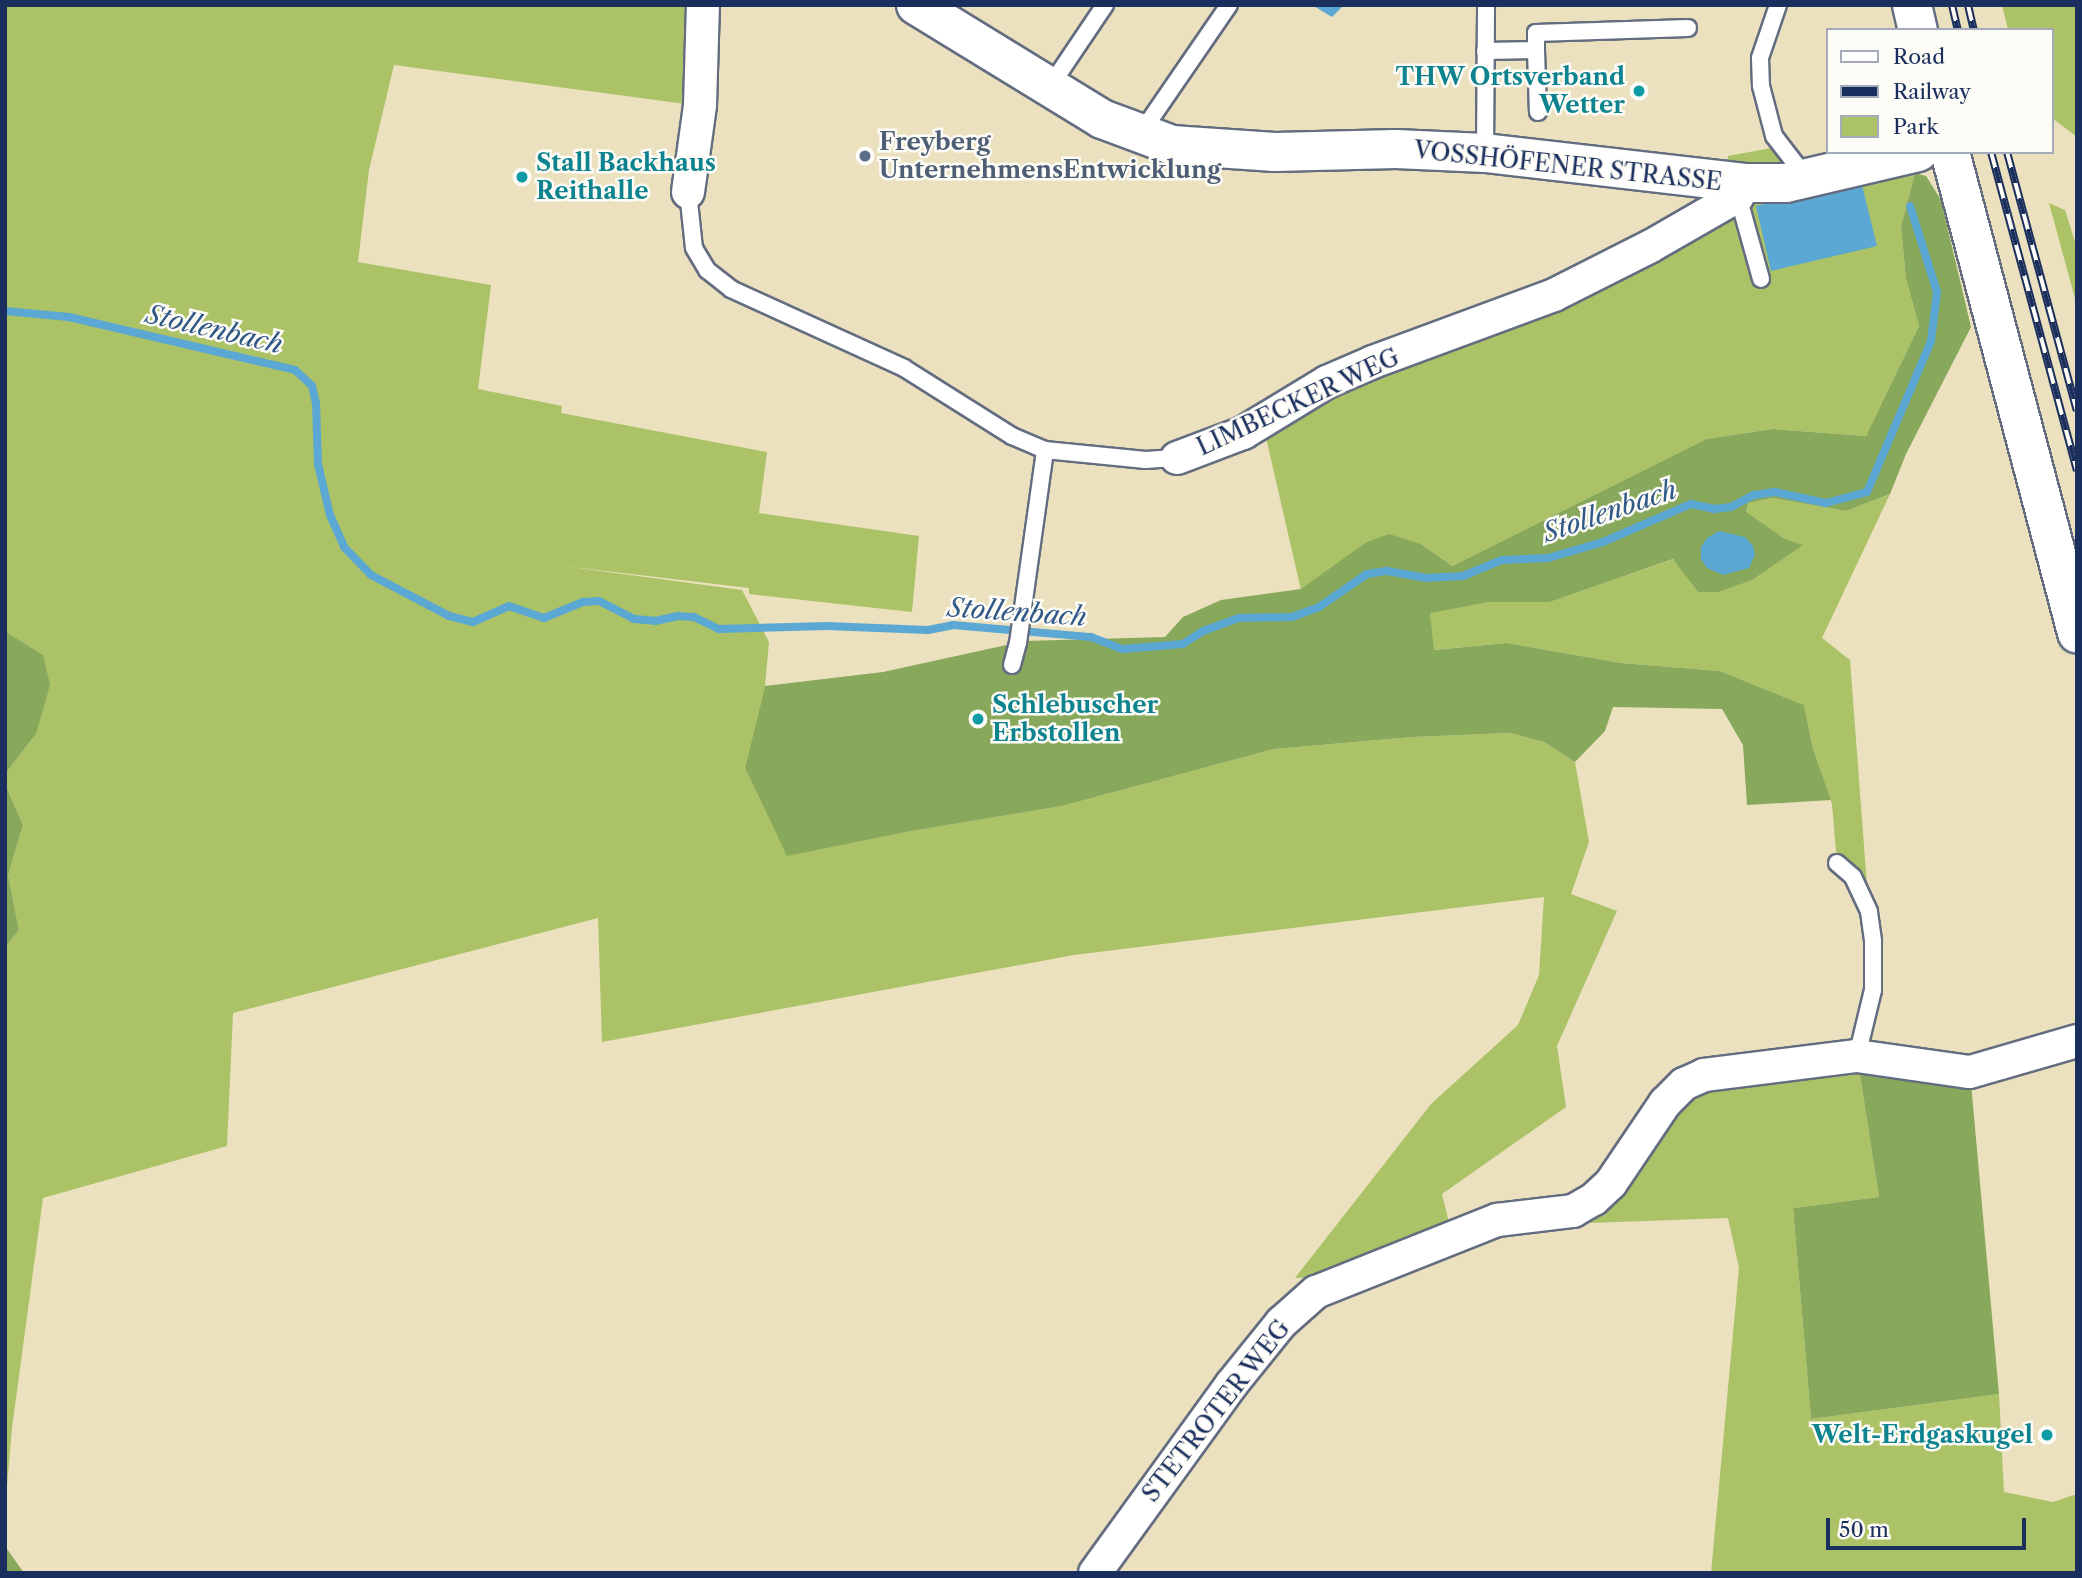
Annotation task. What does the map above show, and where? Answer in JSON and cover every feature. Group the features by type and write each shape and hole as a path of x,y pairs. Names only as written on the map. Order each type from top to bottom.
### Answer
{"street":[{"name":"LIMBECKER WEG","path":"688,192 700,105 703,5"},
{"name":"VOSSHÖFENER STRASSE","path":"916,5 1102,119 1171,145 1275,152 1396,149 1485,153 1741,190 1786,183 1909,154"},
{"path":"1912,5 1918,28"},
{"path":"1951,154 2077,634"},
{"name":"LIMBECKER WEG","path":"1177,458 1242,433 1327,382 1373,362 1554,295 1651,246 1741,190"},
{"name":"STETROTER WEG","path":"1095,1573 1231,1385 1281,1323 1316,1292 1497,1220 1573,1211 1594,1199 1611,1183 1665,1103 1684,1084 1704,1075 1857,1056 1970,1072 2077,1041"}],"lane":[{"path":"1049,88 1105,5"},
{"path":"1139,135 1229,5"},
{"path":"1485,153 1486,5"},
{"path":"1778,5 1760,58 1761,86 1774,136 1807,178"},
{"path":"1538,112 1536,33 1688,28"},
{"path":"1485,51 1536,50"},
{"path":"1741,190 1761,278"},
{"name":"LIMBECKER WEG","path":"688,192 694,248 707,270 731,289 904,368 1012,436 1045,450 1146,460 1177,458"},
{"path":"1012,665 1018,643 1045,450"},
{"path":"1837,863 1853,877 1869,912 1873,990 1857,1056"}],"green space":[{"path":"5,5 696,5 693,105 394,65 369,170 358,262 491,285 478,389 562,406 561,413 767,452 759,513 919,536 912,612 749,594 749,588 563,566 742,590 769,642 765,686 745,768 787,855 1062,806 1274,749 1413,737 1510,733 1544,742 1575,762 1589,842 1571,894 1617,911 1557,1046 1566,1107 1442,1194 1451,1231 1334,1276 1295,1278 1431,1104 1518,1025 1539,975 1544,897 1074,955 602,1042 598,918 233,1013 227,1146 43,1198 12,1428 5,1510 5,948 19,930 8,875 23,825 5,784 5,774 36,734 43,655 5,631"},
{"path":"2002,5 2077,5 2077,137 2054,120 2054,28 2008,28"},
{"path":"1771,148 1776,151 1781,162 1727,163 1728,156"},
{"path":"1896,171 1915,173 1901,226 1906,279 1919,326 1866,436 1773,429 1706,439 1452,566 1421,544 1365,543 1301,590 1264,429 1755,199"},
{"path":"1915,173 1926,176 1941,200 1971,327 1906,454 1890,494 1846,511 1773,498 1748,503 1746,512 1785,539 1803,545 1752,580 1718,592 1698,592 1673,559 1550,602 1489,602 1430,613 1434,650 1507,643 1621,663 1720,671 1804,705 1813,749 1831,800 1747,805 1743,745 1722,709 1613,707 1605,731 1575,762 1544,742 1510,733 1413,737 1274,749 1062,806 906,832 787,856 745,768 765,686 883,672 1025,641 1165,637 1183,617 1221,600 1301,589 1365,543 1389,534 1421,544 1452,566 1706,439 1773,429 1866,436 1919,326 1906,279 1901,226"},
{"path":"2049,203 2065,210 2077,248 2077,306"},
{"path":"1890,494 1822,638 1850,660 1869,912 1837,863 1832,804 1813,749 1804,705 1720,671 1621,663 1507,643 1433,650 1430,612 1489,602 1550,602 1674,559 1698,592 1802,545 1785,539 1745,512 1748,503 1773,498 1846,511"},
{"path":"5,631 43,655 50,685 36,734 5,774"},
{"path":"5,784 23,825 8,875 19,930 5,948"},
{"path":"1857,1056 1879,1197 1793,1208 1811,1419 1999,1394 2004,1492 2053,1502 2077,1494 2077,1573 1711,1573 1739,1268 1728,1218 1590,1223 1581,1216 1689,1088"},
{"path":"1857,1056 1970,1072 1999,1394 1811,1419 1793,1208 1879,1197"},
{"path":"5,1546 24,1573 5,1573"}],"water":[{"path":"1312,5 1344,5 1332,17"},
{"path":"1861,181 1877,246 1771,271 1756,206"},
{"path":"1719,531 1745,537 1753,546 1755,555 1749,568 1723,575 1707,568 1701,559 1701,547 1707,538"}],"waterway":[{"name":"Stollenbach","path":"5,311 69,317 295,370 312,386 316,403 318,464 330,515 344,547 371,575 449,616 473,622 509,606 544,618 583,602 599,601 634,619 655,621 678,616 694,617 719,629 827,626 928,630 953,625 1091,637 1123,649 1183,644 1203,631 1239,618 1292,617 1319,607 1367,574 1387,571 1426,578 1463,576 1502,560 1548,558 1603,542 1691,504 1714,509 1731,507 1754,495 1775,492 1826,503 1867,492 1931,341 1937,292 1910,206"}],"railway":[{"path":"1952,5 1958,28"},
{"path":"1968,5 1974,28"},
{"path":"1992,154 2077,471"},
{"path":"2008,154 2077,411"}],"place":[{"name":"THW Ortsverband Wetter","path":"1639,91"},
{"name":"Freyberg UnternehmensEntwicklung","path":"865,156"},
{"name":"Stall Backhaus Reithalle","path":"522,177"},
{"name":"Schlebuscher Erbstollen","path":"978,719"},
{"name":"Welt-Erdgaskugel","path":"2047,1435"}]}
